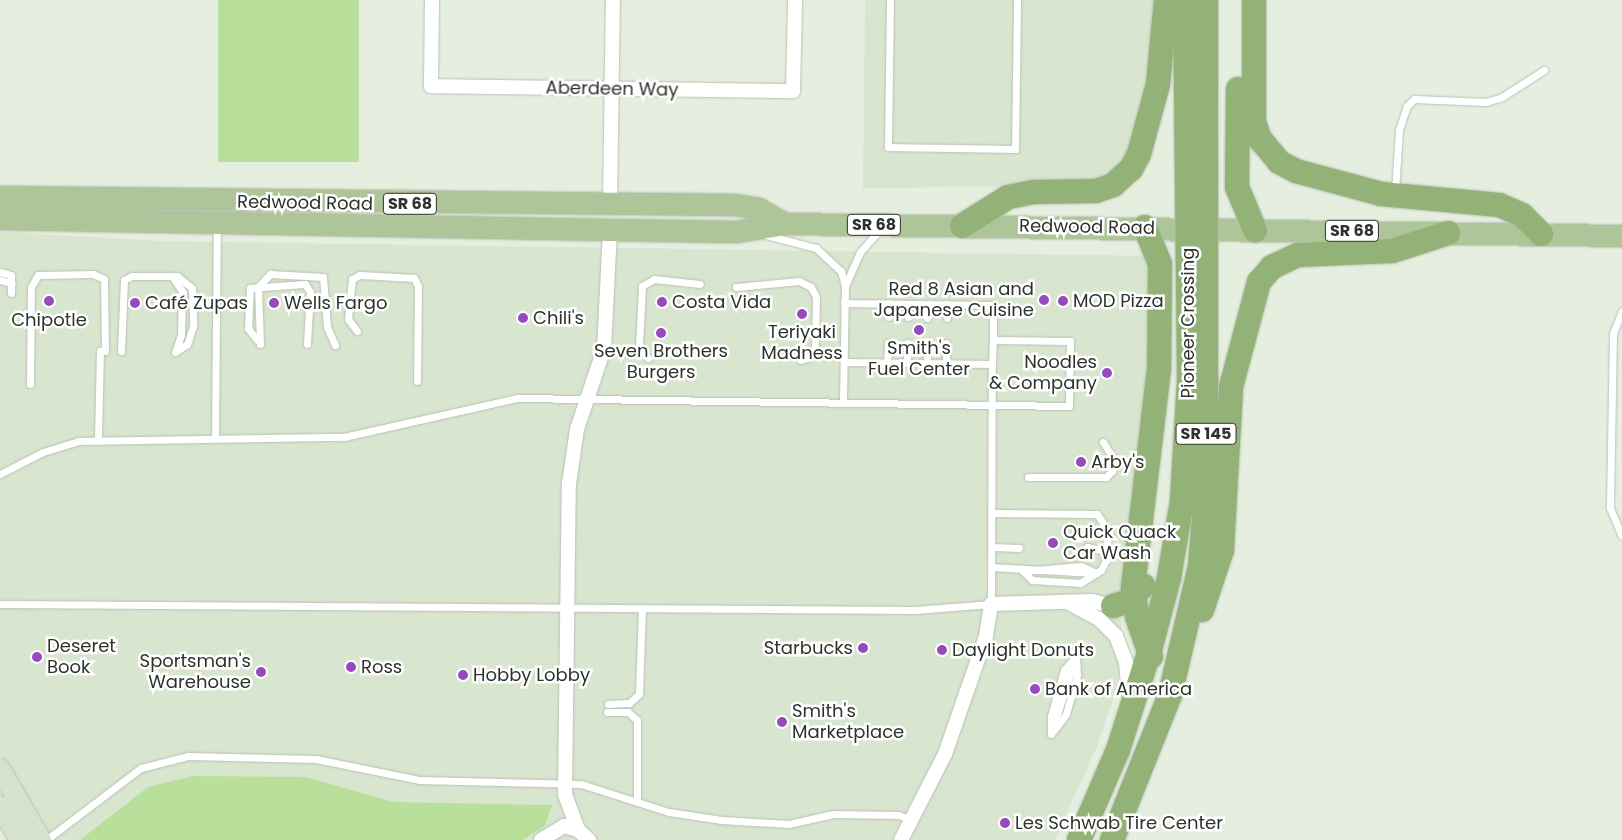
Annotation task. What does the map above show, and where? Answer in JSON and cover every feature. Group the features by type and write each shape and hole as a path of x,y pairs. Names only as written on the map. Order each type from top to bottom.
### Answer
{"highway":[{"path":"962,226 1008,198 1033,192 1096,191 1113,185 1131,169 1140,154 1158,84 1166,0"},
{"name":"Pioneer Crossing","path":"1112,840 1153,745 1186,637 1200,566 1206,494 1197,228 1185,0"},
{"name":"Pioneer Crossing","path":"1079,840 1129,718 1146,640 1176,540 1189,378 1206,0"},
{"path":"1240,0 1237,186 1256,230"},
{"path":"1254,0 1253,111 1265,148 1296,171 1395,196 1499,205 1522,215 1541,234"},
{"path":"1098,840 1152,706 1146,640 1123,602 1134,557 1152,443 1160,350 1160,264 1145,228"},
{"path":"1186,637 1220,564 1231,387 1260,282 1272,267 1298,255 1392,251 1448,233"},
{"path":"1123,602 1148,573 1167,446 1189,378"}],"main road":[{"name":"Redwood Road","path":"0,197 747,206 785,224"},
{"name":"Redwood Road","path":"0,219 610,230 749,231 785,224 1197,228 1448,233"},
{"name":"SR 68","path":"1448,233 1622,236"},
{"path":"0,769 41,840"},
{"path":"0,806 20,840"}],"street":[{"name":"Aberdeen Way","path":"432,0 431,86 792,92 795,0"},
{"path":"610,205 613,0"},
{"path":"543,837 565,789 570,464 606,333 610,230"},
{"path":"901,840 913,820 958,718 986,636 991,604 1066,601 1123,602"},
{"path":"1066,601 1105,624 1120,644 1126,662 1129,718"},
{"path":"565,789 586,836"},
{"path":"543,837 564,826 586,836"}],"lane":[{"path":"890,0 888,147 1015,149 1017,0"},
{"path":"1395,196 1399,130 1414,99 1486,102 1502,97 1544,70"},
{"path":"215,439 218,223"},
{"path":"843,403 845,286 860,252 887,225"},
{"path":"749,231 822,250 837,264 845,286"},
{"path":"0,272 10,274 12,283 11,293"},
{"path":"30,384 31,286 38,275 93,274 104,279 98,438"},
{"path":"260,344 248,328 249,290 270,274 324,277 327,328 335,345"},
{"path":"356,331 348,319 352,279 360,275 414,278 418,286 417,381"},
{"path":"121,351 124,280 172,276 185,279 193,292 192,333 175,352 181,335 182,292 172,276"},
{"path":"648,358 639,346 642,286 654,279 700,284"},
{"path":"0,280 12,283"},
{"path":"736,287 799,281 811,287 816,297 815,347 810,357 800,360"},
{"path":"259,284 309,286 306,344"},
{"path":"0,604 941,610 991,604 993,305 844,303"},
{"path":"888,304 888,317"},
{"path":"908,304 908,318"},
{"path":"927,318 928,304"},
{"path":"947,304 947,318"},
{"path":"1622,311 1613,333 1610,508 1622,536"},
{"path":"0,474 54,447 98,438 344,437 505,399 1069,406 1070,341 993,340"},
{"path":"888,343 888,362"},
{"path":"907,343 907,362"},
{"path":"927,343 927,363"},
{"path":"946,344 946,363"},
{"path":"844,362 992,364"},
{"path":"1028,477 1106,477 1112,471 1113,458 1103,442"},
{"path":"991,567 1023,571 1096,573 1106,564 1105,552 1109,532 1097,514 992,513"},
{"path":"992,547 1019,548"},
{"path":"1086,547 1105,552"},
{"path":"608,704 630,703 639,694 642,608"},
{"path":"1076,656 1078,675 1066,714 1051,734 1051,716 1064,670 1076,656"},
{"path":"607,712 628,712 638,720 637,801"},
{"path":"46,840 141,768 176,756 316,759 419,780 565,789 596,787 684,815 743,822 789,824 833,814 898,815 913,820"}],"shaded area":[{"path":"865,0 1156,0 1153,64 1123,169 1086,186 863,188"},
{"path":"0,232 162,241 1152,256 1153,334 1122,595 1119,682 1097,746 1055,840 50,840 0,754"}],"green space":[{"path":"218,0 359,0 359,162 218,162"},
{"path":"193,776 306,777 393,802 552,805 545,826 523,840 80,840 148,787"}],"place":[{"name":"Red 8 Asian and Japanese Cuisine","path":"1044,300"},
{"name":"Chipotle","path":"49,301"},
{"name":"MOD Pizza","path":"1063,301"},
{"name":"Costa Vida","path":"662,302"},
{"name":"Café Zupas","path":"135,303"},
{"name":"Wells Fargo","path":"274,303"},
{"name":"Teriyaki Madness","path":"802,314"},
{"name":"Chili's","path":"523,318"},
{"name":"Smith's Fuel Center","path":"919,330"},
{"name":"Seven Brothers Burgers","path":"661,333"},
{"name":"Noodles & Company","path":"1107,373"},
{"name":"Arby's","path":"1081,462"},
{"name":"Quick Quack Car Wash","path":"1053,543"},
{"name":"Starbucks","path":"863,648"},
{"name":"Daylight Donuts","path":"942,650"},
{"name":"Deseret Book","path":"37,657"},
{"name":"Ross","path":"351,667"},
{"name":"Sportsman's Warehouse","path":"261,672"},
{"name":"Hobby Lobby","path":"463,675"},
{"name":"Bank of America","path":"1035,689"},
{"name":"Smith's Marketplace","path":"782,722"},
{"name":"Les Schwab Tire Center","path":"1005,823"}]}
